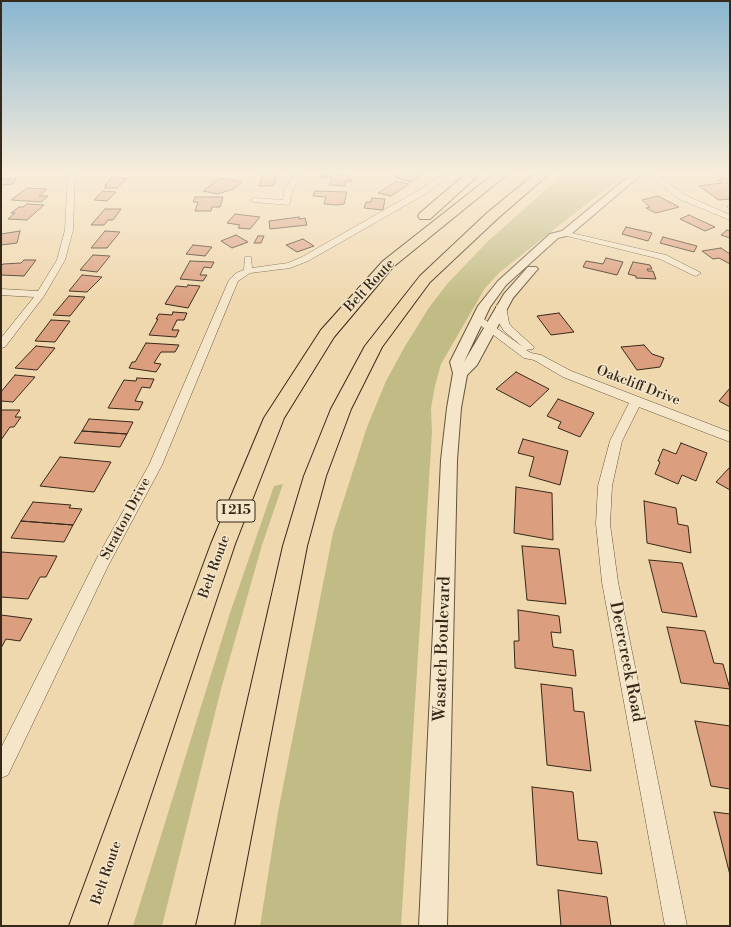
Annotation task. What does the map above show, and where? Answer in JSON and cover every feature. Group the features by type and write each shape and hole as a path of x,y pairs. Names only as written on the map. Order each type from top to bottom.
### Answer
{"highway":[{"path":"327,334 378,261 426,215"},
{"name":"Belt Route","path":"88,926 223,544 274,418 327,334 388,264 449,215"},
{"path":"215,926 295,546 315,476 342,409 374,346 425,279 493,215"}],"street":[{"path":"1,345 41,294 60,260 68,239 71,215"},
{"name":"Stratton Drive","path":"1,768 103,561 157,460 232,282 239,275 248,271 290,265 305,259 382,215"},
{"name":"Wasatch Boulevard","path":"433,926 449,460 454,408 460,374 457,362 484,306 507,278 554,236 566,232 587,215"},
{"path":"566,232 663,257 696,273"},
{"name":"Wasatch Boulevard","path":"460,374 470,365 488,328 501,306 519,281 565,240 566,232"},
{"path":"248,259 248,271"},
{"path":"1,292 41,294"},
{"name":"Oakcliff Drive","path":"501,306 504,323 508,329 536,352 537,357"},
{"name":"Oakcliff Drive","path":"477,319 528,356 537,357 566,374 730,437"},
{"name":"Deercreek Road","path":"636,401 618,436 611,456 605,486 603,524 610,582 676,926"}],"shaded area":[{"path":"517,215 572,215 500,272 485,288 441,364 435,386 431,408 432,432 401,926 260,926 278,812 333,533 367,427 386,381 428,309 447,284 489,240"},
{"path":"283,484 262,545 221,689 162,926 133,926 230,613 274,486"}],"building":[{"path":"12,215 32,215 27,220 8,219"},
{"path":"100,215 116,215 113,220 108,220 104,225 91,225"},
{"path":"234,215 260,217 250,229 238,228 240,225 227,223"},
{"path":"690,215 715,227 705,231 680,219"},
{"path":"299,217 299,219 305,218 307,225 270,229 269,221"},
{"path":"626,227 652,233 648,241 622,234"},
{"path":"727,230 730,231 730,238 721,235"},
{"path":"20,231 17,243 1,245 1,234"},
{"path":"105,231 120,232 107,248 91,248"},
{"path":"236,235 248,242 232,248 221,241"},
{"path":"258,236 264,236 261,243 254,243"},
{"path":"663,237 697,246 694,252 660,243"},
{"path":"303,239 314,246 297,252 286,245"},
{"path":"193,245 212,247 205,256 186,254"},
{"path":"721,248 730,254 730,264 719,258 713,259 702,251"},
{"path":"93,255 110,256 97,272 80,270"},
{"path":"606,258 623,262 617,275 583,267 586,261 603,264"},
{"path":"24,260 36,260 24,276 1,275 1,266 3,264 21,263"},
{"path":"190,261 214,262 211,268 204,267 200,275 207,275 203,281 180,279"},
{"path":"633,262 650,265 652,269 647,269 648,271 653,271 656,279 636,278 636,276 628,274"},
{"path":"82,275 102,277 87,292 69,291"},
{"path":"188,285 200,286 188,308 165,304 176,286 187,287"},
{"path":"69,296 85,297 70,316 53,315"},
{"path":"173,312 187,313 184,320 177,320 172,330 179,330 176,337 149,335 158,319 156,319 159,314 172,315"},
{"path":"559,313 574,332 551,335 537,316"},
{"path":"51,320 70,321 55,342 35,341"},
{"path":"146,343 179,345 175,352 161,352 154,363 161,364 156,372 129,368 132,362 135,362"},
{"path":"644,345 652,354 664,358 660,367 637,370 621,347"},
{"path":"36,346 55,348 37,370 15,368"},
{"path":"516,372 549,389 530,407 496,389"},
{"path":"15,375 35,377 13,402 1,401 1,392"},
{"path":"137,378 154,379 150,388 142,387 135,401 143,402 139,410 108,408 124,380 136,381"},
{"path":"730,388 730,407 719,401"},
{"path":"558,399 594,413 580,437 558,428 561,422 547,416"},
{"path":"1,410 20,410 15,417 21,417 14,427 10,427 1,440"},
{"path":"89,419 133,422 127,434 82,431"},
{"path":"82,431 127,434 120,447 74,443"},
{"path":"523,439 568,451 560,485 529,476 534,457 518,453"},
{"path":"681,443 707,453 696,481 682,475 678,484 655,474 663,449 676,454"},
{"path":"60,457 111,462 94,492 40,486"},
{"path":"730,467 730,490 716,482"},
{"path":"516,487 552,493 553,540 514,533"},
{"path":"644,501 676,508 678,524 688,526 691,553 647,543"},
{"path":"33,502 71,505 69,508 82,509 73,525 21,521"},
{"path":"21,521 73,525 64,542 11,538"},
{"path":"522,546 559,549 566,604 527,600"},
{"path":"1,552 57,556 46,577 40,577 28,599 1,597"},
{"path":"649,560 682,563 697,617 662,612"},
{"path":"518,610 559,616 561,633 551,632 553,647 573,650 576,676 515,668 514,641 519,641"},
{"path":"1,615 32,619 20,641 6,639 1,648"},
{"path":"667,627 705,631 714,663 723,664 730,689 681,683"},
{"path":"541,684 572,688 574,711 584,712 591,771 547,765"},
{"path":"695,721 730,726 730,789 711,786"},
{"path":"532,787 573,792 578,840 597,842 602,874 537,865"},
{"path":"714,812 730,814 730,875"},
{"path":"558,890 607,897 611,926 561,926"}]}
